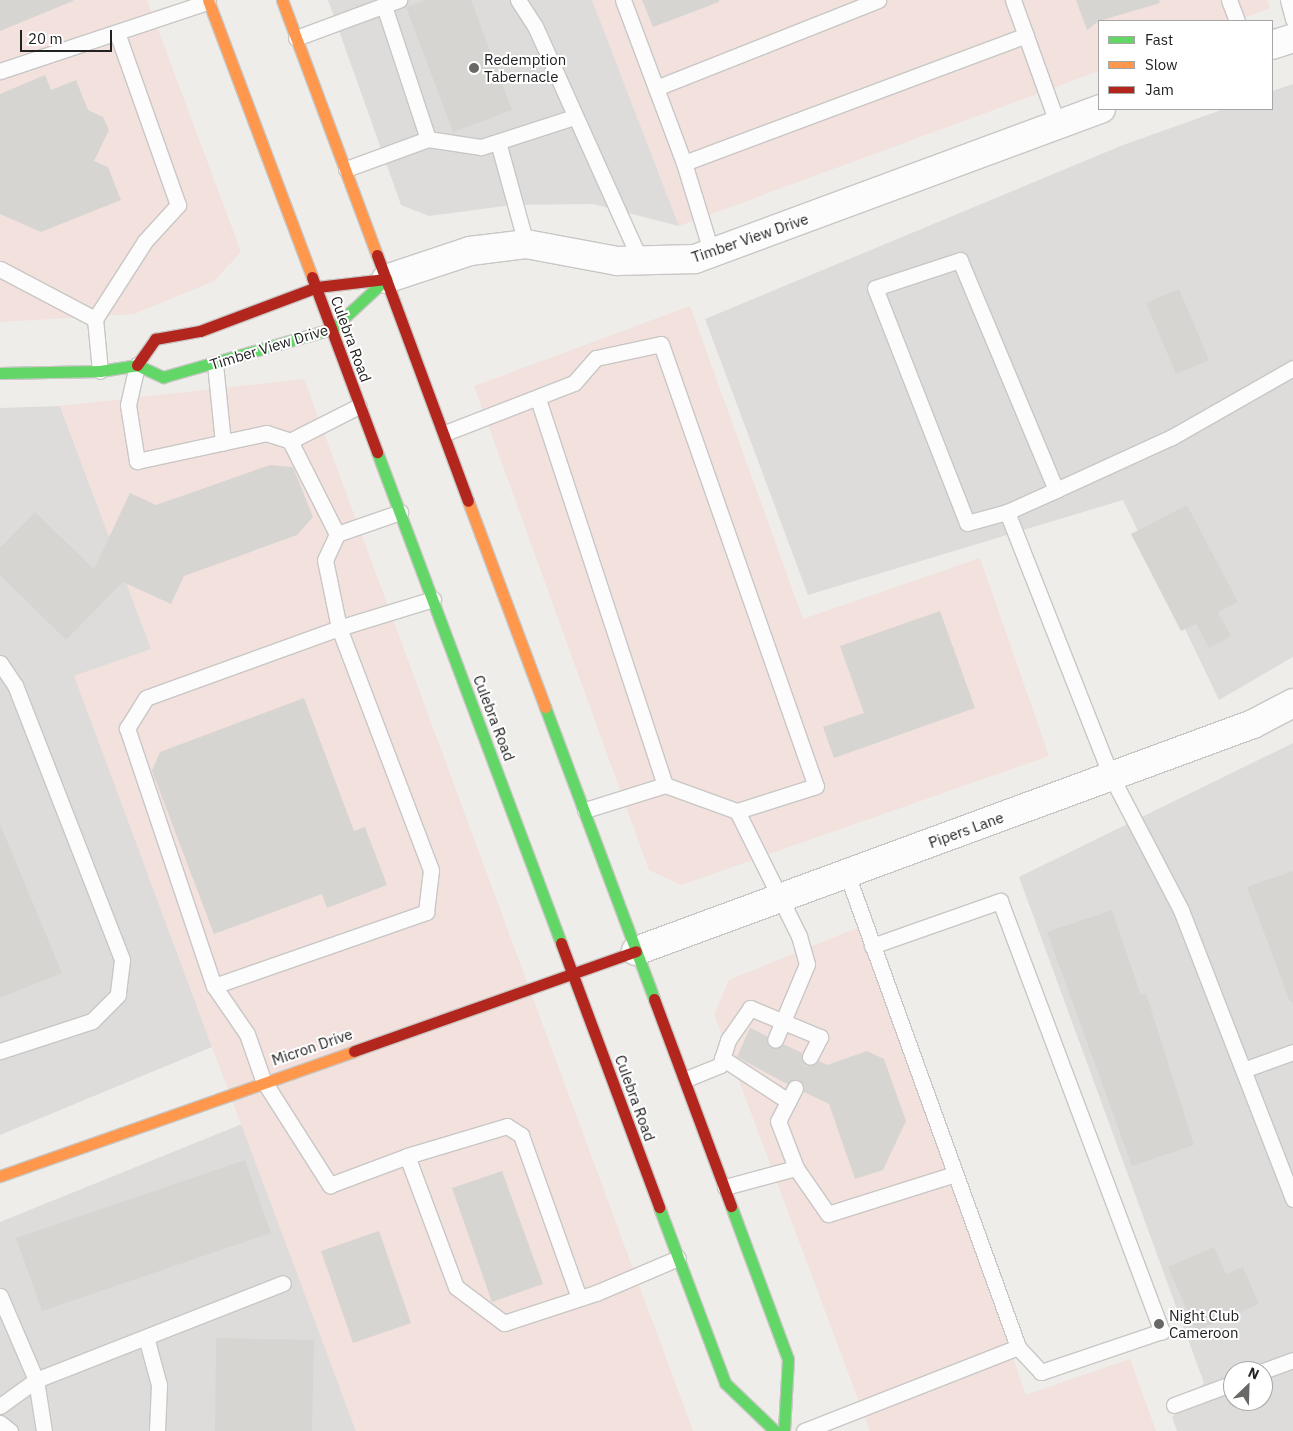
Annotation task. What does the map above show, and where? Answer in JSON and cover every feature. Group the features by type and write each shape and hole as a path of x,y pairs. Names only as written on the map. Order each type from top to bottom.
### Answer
{"main road":[{"path":"282,0 445,433 636,951 686,1079 788,1359 784,1431"},
{"name":"Culebra Road","path":"208,1 574,973 725,1383 775,1431"},
{"name":"Timber View Drive","path":"386,280 332,329 215,364 162,377 137,365 155,339 200,330 317,287 386,280"},
{"path":"0,373 100,371 137,365"},
{"name":"Micron Drive","path":"0,1176 263,1080 636,951"}],"street":[{"path":"1273,45 1293,38"},
{"name":"Timber View Drive","path":"386,280 470,251 526,244 641,262 712,254 1098,110"},
{"name":"Pipers Lane","path":"636,951 1253,724 1293,703"}],"lane":[{"path":"296,38 399,0"},
{"path":"518,0 535,26 574,117 641,262"},
{"path":"622,0 684,163 712,254"},
{"path":"656,88 878,0"},
{"path":"1013,0 1058,125"},
{"path":"1229,0 1237,20"},
{"path":"1288,0 1293,18"},
{"path":"0,71 208,1"},
{"path":"384,6 428,139"},
{"path":"100,371 95,319 145,241 178,205 116,33"},
{"path":"684,163 1026,35"},
{"path":"346,169 428,139 481,147 574,117"},
{"path":"498,142 526,244"},
{"path":"1056,490 960,260 875,288 967,523 1007,512 1056,490 1172,437 1293,368"},
{"path":"0,270 95,319"},
{"path":"445,433 538,399 574,383 596,358 661,344 816,786 737,812 665,785 585,810"},
{"path":"215,364 223,443"},
{"path":"137,365 128,404 137,461 266,433 290,441 337,534"},
{"path":"538,399 665,785"},
{"path":"290,441 359,406"},
{"path":"214,986 426,912 431,870 340,628 325,560 337,534 400,512"},
{"path":"1007,512 1111,776 1181,910 1246,1069 1293,1199"},
{"path":"432,599 340,628 146,698 127,728 214,986 247,1034 263,1080 330,1185 407,1156 507,1126 520,1136 579,1298"},
{"path":"0,663 15,685 122,960 118,995 92,1021 0,1051"},
{"path":"737,812 777,900 799,936 808,964 785,1021 775,1040"},
{"path":"847,874 872,946 1018,1347 1041,1372 1162,1331 1000,901 872,946"},
{"path":"686,1079 720,1065 728,1040 750,1008 820,1037 810,1057"},
{"path":"1246,1069 1293,1052"},
{"path":"722,1058 792,1094 778,1121 796,1168 828,1214 955,1174"},
{"path":"407,1156 456,1288 504,1323 579,1298 678,1258"},
{"path":"726,1187 796,1168"},
{"path":"0,1406 36,1380 283,1283"},
{"path":"1,1304 36,1380 44,1431"},
{"path":"146,1337 159,1385 158,1431"},
{"path":"804,1431 1018,1347"},
{"path":"1273,1368 1293,1360"},
{"path":"1174,1405 1223,1387"},
{"path":"0,1423 10,1431"}],"shaded area":[{"path":"0,0 147,0 241,252 214,281 134,314 0,322"},
{"path":"328,0 592,0 679,226 593,204 511,205 429,216 401,205"},
{"path":"592,0 1267,0 1270,8 1238,20 1098,20 1098,71 679,226"},
{"path":"1293,84 1293,657 1219,700 1123,500 808,595 705,319 1123,145 1221,110 1273,110 1273,91"},
{"path":"690,306 803,619 980,558 1049,756 681,885 649,870 474,386"},
{"path":"304,379 693,1431 356,1431 74,676 151,649 60,406"},
{"path":"60,406 152,649 75,676 212,1047 0,1135 0,408"},
{"path":"1293,743 1293,1431 1177,1431 1172,1417 1204,1383 1019,877"},
{"path":"859,927 1026,1395 1130,1359 1156,1431 870,1431 714,1014 729,980"},
{"path":"242,1124 356,1431 0,1431 0,1222"}],"building":[{"path":"0,0 73,0 73,1 0,31"},
{"path":"426,0 471,0 512,110 453,132 406,7"},
{"path":"642,0 719,0 719,2 653,27"},
{"path":"1076,0 1159,0 1160,3 1098,20 1087,30"},
{"path":"45,75 51,90 76,80 88,110 103,117 109,130 94,161 108,167 121,200 41,232 0,214 0,94"},
{"path":"1179,289 1209,360 1176,374 1146,303"},
{"path":"270,465 293,467 313,517 297,535 184,576 171,604 123,582 66,640 0,575 0,548 35,512 94,569 130,493 156,505"},
{"path":"1187,505 1238,602 1218,612 1231,636 1209,648 1196,624 1181,631 1131,534"},
{"path":"940,611 975,708 834,758 823,727 864,713 840,646"},
{"path":"304,698 354,831 365,827 387,885 327,908 322,894 214,934 152,771 160,752"},
{"path":"0,824 62,973 0,998"},
{"path":"1293,871 1293,1002 1290,1002 1247,887"},
{"path":"1112,910 1141,995 1146,993 1194,1145 1132,1166 1047,932"},
{"path":"750,1028 767,1036 771,1048 783,1044 802,1053 806,1066 819,1061 827,1065 867,1051 884,1059 906,1121 883,1170 855,1179 829,1104 804,1092 799,1080 787,1084 737,1057"},
{"path":"245,1160 271,1233 42,1311 16,1238"},
{"path":"502,1171 543,1284 492,1302 452,1188"},
{"path":"379,1231 411,1323 353,1343 321,1251"},
{"path":"1214,1247 1226,1274 1243,1267 1259,1304 1196,1331 1168,1267"},
{"path":"216,1338 314,1340 312,1431 215,1431"}],"traffic: fast":[{"path":"0,373 100,371 137,365 163,377 332,329 386,279"},
{"path":"377,452 561,943"},
{"path":"545,707 654,999"},
{"path":"731,1206 788,1359 784,1431"},
{"path":"659,1207 725,1383 775,1431"}],"traffic: slow":[{"path":"208,0 312,277"},
{"path":"282,0 377,255"},
{"path":"468,501 545,707"},
{"path":"0,1176 354,1051"}],"traffic: jam":[{"path":"377,255 468,501"},
{"path":"312,277 377,452"},
{"path":"137,365 155,339 200,331 317,287 386,279"},
{"path":"561,943 659,1207"},
{"path":"354,1051 636,951"},
{"path":"654,999 731,1206"}],"place":[{"name":"Redemption Tabernacle","path":"474,68"},
{"name":"Night Club Cameroon","path":"1159,1324"}]}
